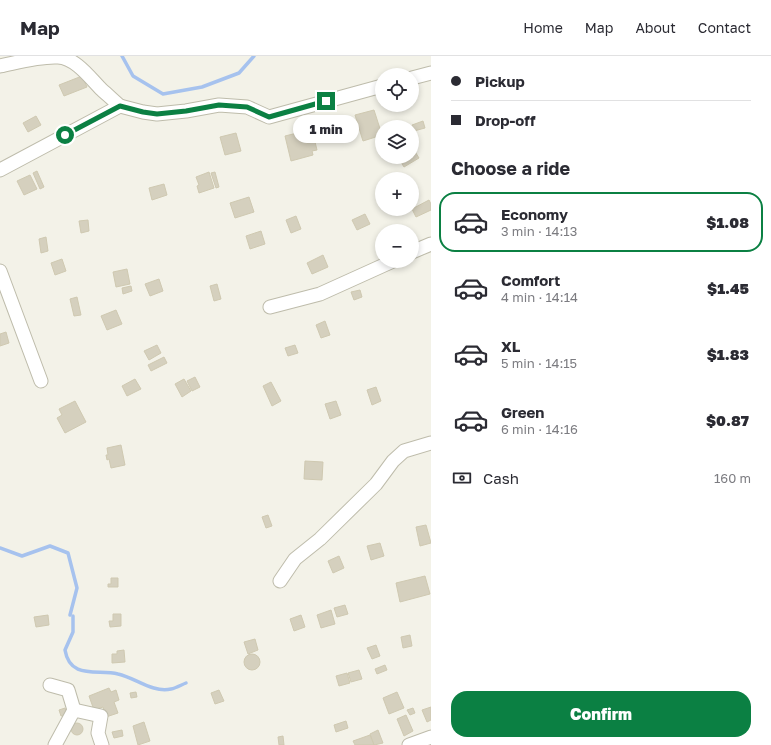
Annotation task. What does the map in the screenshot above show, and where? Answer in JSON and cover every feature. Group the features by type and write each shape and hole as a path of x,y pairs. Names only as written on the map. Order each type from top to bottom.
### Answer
{"street":[{"path":"0,66 36,59 59,57 80,68 120,106 157,114 219,105 247,107 269,117 375,88"},
{"path":"419,76 431,72"},
{"path":"0,170 120,106"},
{"path":"419,249 431,244"},
{"path":"270,307 320,294 378,268"},
{"path":"0,271 41,381"},
{"path":"280,581 295,559 320,539 376,484 393,461 404,451 431,443"},
{"path":"50,685 68,690 74,710 55,745"},
{"path":"74,710 101,716 98,733 102,745"},
{"path":"409,745 431,737"}],"building":[{"path":"82,76 87,87 64,96 59,85"},
{"path":"374,110 377,120 375,120 375,137 363,141 355,115"},
{"path":"36,116 41,125 28,132 23,123"},
{"path":"423,121 425,128 419,130 419,122"},
{"path":"305,131 307,143 315,142 317,150 312,151 313,155 291,161 285,136"},
{"path":"236,133 241,151 225,155 220,137"},
{"path":"402,164 409,164 404,167"},
{"path":"37,171 44,187 40,189 33,173"},
{"path":"209,172 214,188 199,193 197,186 199,185 196,177"},
{"path":"215,172 219,187 216,188 211,173"},
{"path":"30,175 37,189 24,195 17,181"},
{"path":"164,184 167,195 152,200 149,188"},
{"path":"249,197 254,212 235,218 230,203"},
{"path":"429,200 431,210 419,216 419,205"},
{"path":"365,214 370,224 357,230 352,220"},
{"path":"296,216 301,229 291,233 286,220"},
{"path":"88,220 89,231 81,233 79,221"},
{"path":"261,231 265,244 250,249 246,236"},
{"path":"46,237 48,251 41,253 39,239"},
{"path":"323,255 328,267 312,274 307,263"},
{"path":"62,259 66,271 55,275 51,263"},
{"path":"127,269 130,284 116,287 113,272"},
{"path":"159,279 163,291 150,296 145,284"},
{"path":"217,284 221,299 214,301 210,286"},
{"path":"131,286 132,291 123,294 122,288"},
{"path":"360,290 362,297 354,300 351,292"},
{"path":"77,297 81,315 74,316 70,299"},
{"path":"116,310 122,324 107,330 101,316"},
{"path":"325,321 330,335 321,338 316,325"},
{"path":"6,332 9,343 0,346 0,334"},
{"path":"157,345 161,353 149,360 144,351"},
{"path":"295,345 298,353 288,356 285,348"},
{"path":"164,357 167,363 151,371 148,365"},
{"path":"195,377 200,387 192,391 187,381"},
{"path":"135,379 141,389 127,396 122,386"},
{"path":"184,379 191,391 182,397 175,384"},
{"path":"271,382 281,401 272,406 263,386"},
{"path":"376,387 381,401 372,405 367,390"},
{"path":"75,401 86,422 65,433 57,418 62,415 59,409"},
{"path":"336,401 341,415 330,419 325,404"},
{"path":"121,445 125,465 111,468 109,459 107,460 106,455 108,455 107,448"},
{"path":"305,461 323,462 322,480 304,479"},
{"path":"268,515 272,526 266,528 262,517"},
{"path":"426,525 431,543 420,546 416,527"},
{"path":"380,543 384,556 371,560 367,546"},
{"path":"339,556 344,568 333,573 328,561"},
{"path":"425,576 430,594 400,602 396,583"},
{"path":"111,578 118,578 118,587 108,587 108,584 111,584"},
{"path":"345,605 348,614 337,617 334,608"},
{"path":"331,610 335,624 321,628 317,615"},
{"path":"113,614 121,614 121,626 110,627 109,621 113,621"},
{"path":"48,615 49,625 36,627 34,617"},
{"path":"301,615 305,627 294,631 290,619"},
{"path":"410,635 412,646 403,648 401,637"},
{"path":"255,639 258,650 248,654 244,642"},
{"path":"376,645 380,656 372,659 367,648"},
{"path":"124,650 125,662 112,663 112,654 117,654 117,651"},
{"path":"252,654 258,656 260,662 258,668 252,670 246,668 244,662 246,656"},
{"path":"385,665 387,670 377,674 375,669"},
{"path":"359,670 362,679 351,682 348,673"},
{"path":"347,673 350,683 339,686 336,676"},
{"path":"109,688 111,692 116,690 119,700 114,702 118,713 106,717 103,707 94,710 89,696"},
{"path":"219,690 224,701 215,704 211,693"},
{"path":"136,692 137,697 131,698 130,693"},
{"path":"397,692 404,708 389,714 383,698"},
{"path":"431,707 431,720 427,722 422,710"},
{"path":"65,708 67,715 61,716 59,710"},
{"path":"413,708 415,713 410,715 407,710"},
{"path":"406,715 413,731 404,736 397,719"},
{"path":"346,721 348,728 336,732 334,725"},
{"path":"144,722 150,741 138,745 133,726"},
{"path":"79,723 82,724 82,734 75,735 72,734 71,727 72,724"},
{"path":"122,730 123,736 114,738 112,732"},
{"path":"378,730 383,743 374,745 370,734"},
{"path":"370,735 374,745 355,745 353,741"},
{"path":"283,736 284,745 279,745 278,737"}],"waterway":[{"path":"122,56 133,76 163,94 202,87 239,73 254,56"},
{"path":"0,548 22,556 50,546 68,553 77,588 70,615"},
{"path":"73,616 73,632 65,650 68,659 73,666 86,671 118,674 157,689 171,689 186,683"}],"route":[{"path":"65,135 120,106 157,114 219,105 247,107 269,117 326,101"}]}
